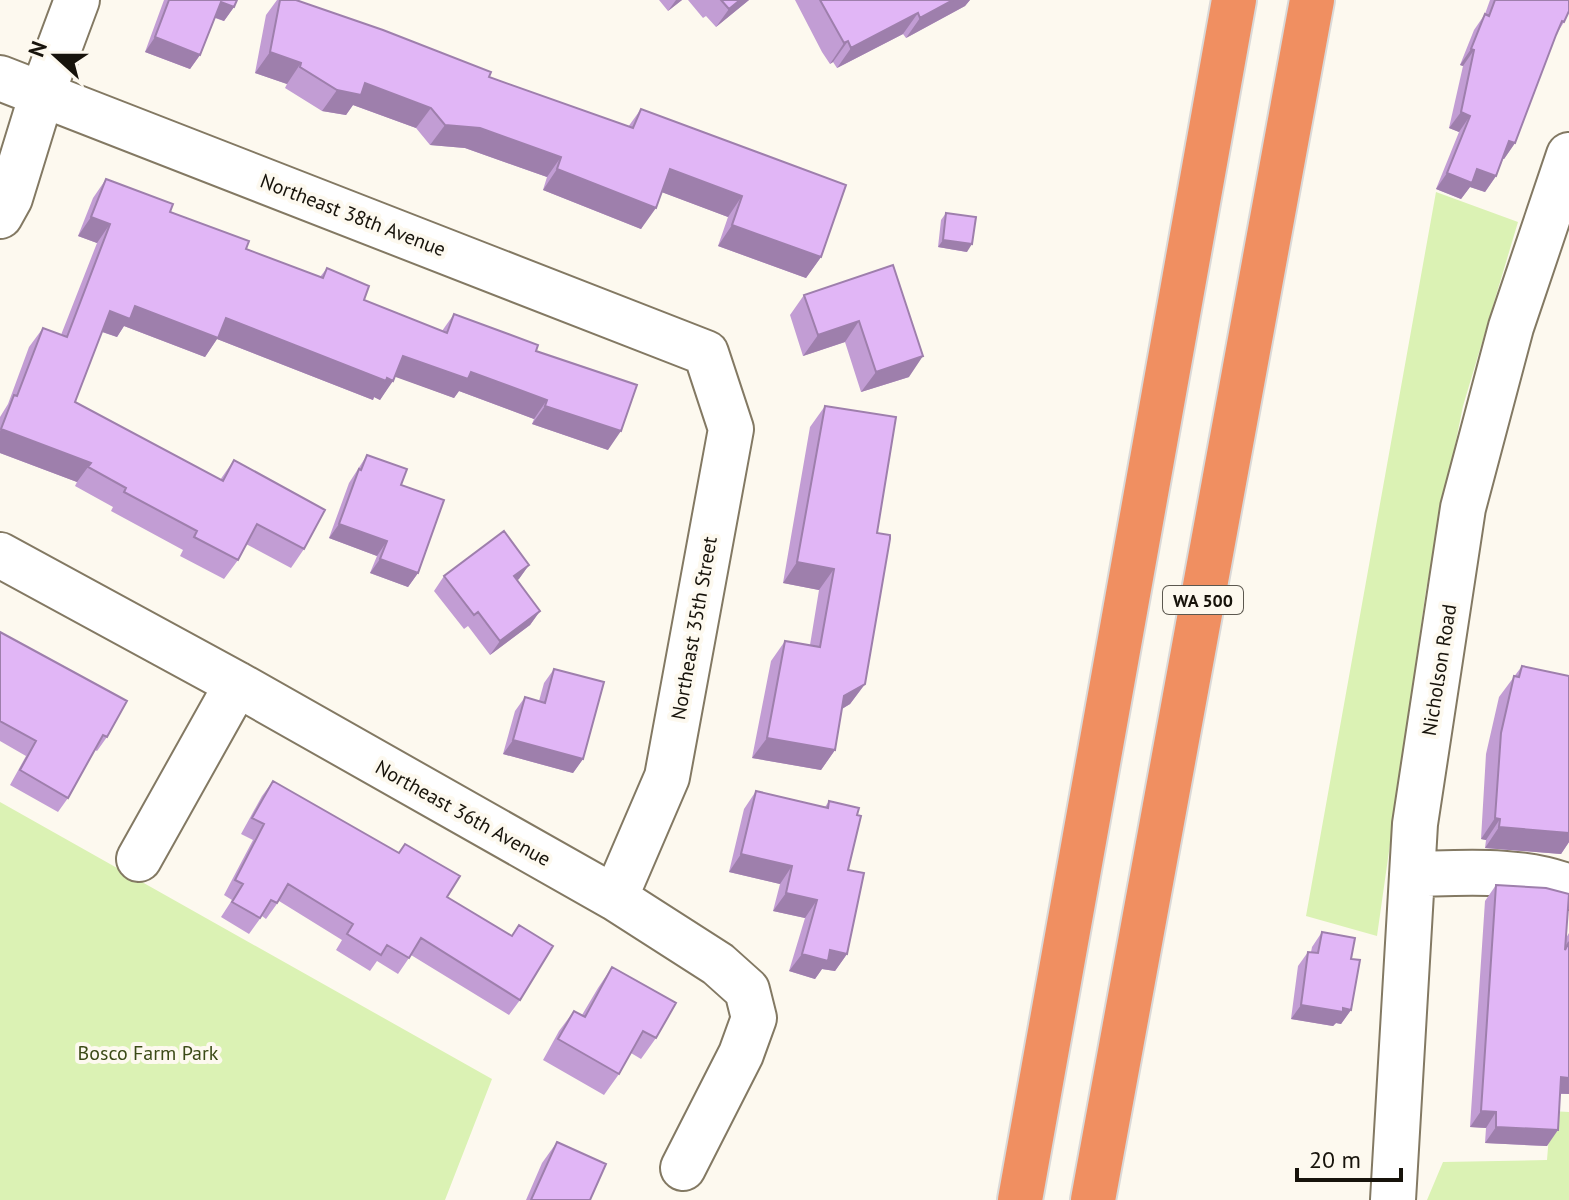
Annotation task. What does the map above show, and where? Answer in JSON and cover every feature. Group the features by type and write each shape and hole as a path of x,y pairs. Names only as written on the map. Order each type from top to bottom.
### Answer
{"highway":[{"path":"1020,1200 1234,0"},
{"name":"WA 500","path":"1093,1200 1312,0"}],"street":[{"path":"0,216 10,198 42,94 77,0"},
{"name":"Northeast 38th Avenue","path":"0,78 706,353"},
{"name":"Nicholson Road","path":"1393,1200 1415,824 1463,508 1511,327 1569,155"},
{"name":"Northeast 35th Street","path":"615,898 667,777 731,429 706,353"},
{"name":"Northeast 36th Avenue","path":"0,555 237,684 615,898 718,964 747,990 754,1018 741,1054 683,1168"},
{"path":"139,859 237,684"},
{"path":"1412,874 1481,872 1556,882 1569,887"}],"green space":[{"path":"1436,192 1518,222 1463,406 1426,590 1377,936 1306,916"},
{"name":"Bosco Farm Park","path":"0,802 492,1079 445,1200 0,1200"},
{"path":"1551,1111 1569,1112 1569,1200 1427,1200 1443,1162 1547,1160"}],"building":[{"path":"169,0 237,0 234,7 221,2 200,55 155,37"},
{"path":"280,0 296,0 383,30 491,72 489,77 633,128 641,109 846,185 821,257 732,225 742,196 670,169 656,208 557,169 561,157 480,128 445,125 431,108 365,83 361,95 337,90 300,67 301,63 270,52"},
{"path":"721,0 740,0 729,9"},
{"path":"820,0 953,0 920,18 918,13 851,48 848,41 844,43"},
{"path":"1495,0 1569,0 1569,11 1556,35 1515,143 1509,141 1496,176 1477,169 1472,183 1447,173 1470,116 1461,112 1474,50 1471,49 1485,14 1489,16"},
{"path":"106,179 173,204 170,212 249,241 246,249 323,278 327,268 369,286 364,300 447,333 454,314 538,345 536,351 637,385 621,431 545,406 547,400 471,372 468,379 403,356 393,381 387,378 386,381 226,318 218,338 135,306 130,319 110,311 75,402 223,481 234,460 325,510 304,549 257,524 238,560 194,537 197,531 124,492 126,488 88,467 91,463 1,429 43,328 67,337 110,224 91,217"},
{"path":"946,213 976,217 972,244 943,240"},
{"path":"893,265 923,356 876,372 859,321 818,335 804,295"},
{"path":"825,406 896,417 877,533 890,535 890,539 865,684 844,696 835,750 767,738 785,641 820,647 834,569 797,562"},
{"path":"367,455 407,469 401,485 444,500 418,573 380,559 387,541 339,524"},
{"path":"504,531 529,565 514,576 540,611 500,641 478,612 474,615 444,576"},
{"path":"0,632 127,701 107,737 103,735 68,798 20,770 36,741 0,721"},
{"path":"1522,666 1569,676 1569,833 1499,827 1500,819 1495,818 1501,733 1514,676 1519,677"},
{"path":"554,669 604,682 583,759 513,740 525,697 545,703"},
{"path":"273,781 399,853 405,844 460,876 447,897 512,936 519,925 553,946 520,1000 421,938 409,958 387,945 381,955 347,934 353,924 288,884 277,903 271,900 260,918 232,902 243,884 235,880 264,824 252,818"},
{"path":"756,791 828,808 829,801 859,808 857,815 861,816 848,870 864,873 847,954 830,950 828,961 802,954 817,900 786,893 792,866 741,854"},
{"path":"1496,885 1546,888 1569,894 1565,950 1569,942 1569,1078 1561,1077 1558,1130 1496,1127 1496,1112 1481,1111"},
{"path":"1322,932 1355,938 1351,959 1360,960 1351,1010 1343,1008 1343,1012 1301,1005 1308,952 1318,953"},
{"path":"612,967 676,1003 656,1038 643,1031 619,1074 558,1039 574,1011 585,1017"},
{"path":"557,1142 606,1164 590,1200 531,1200"}]}
